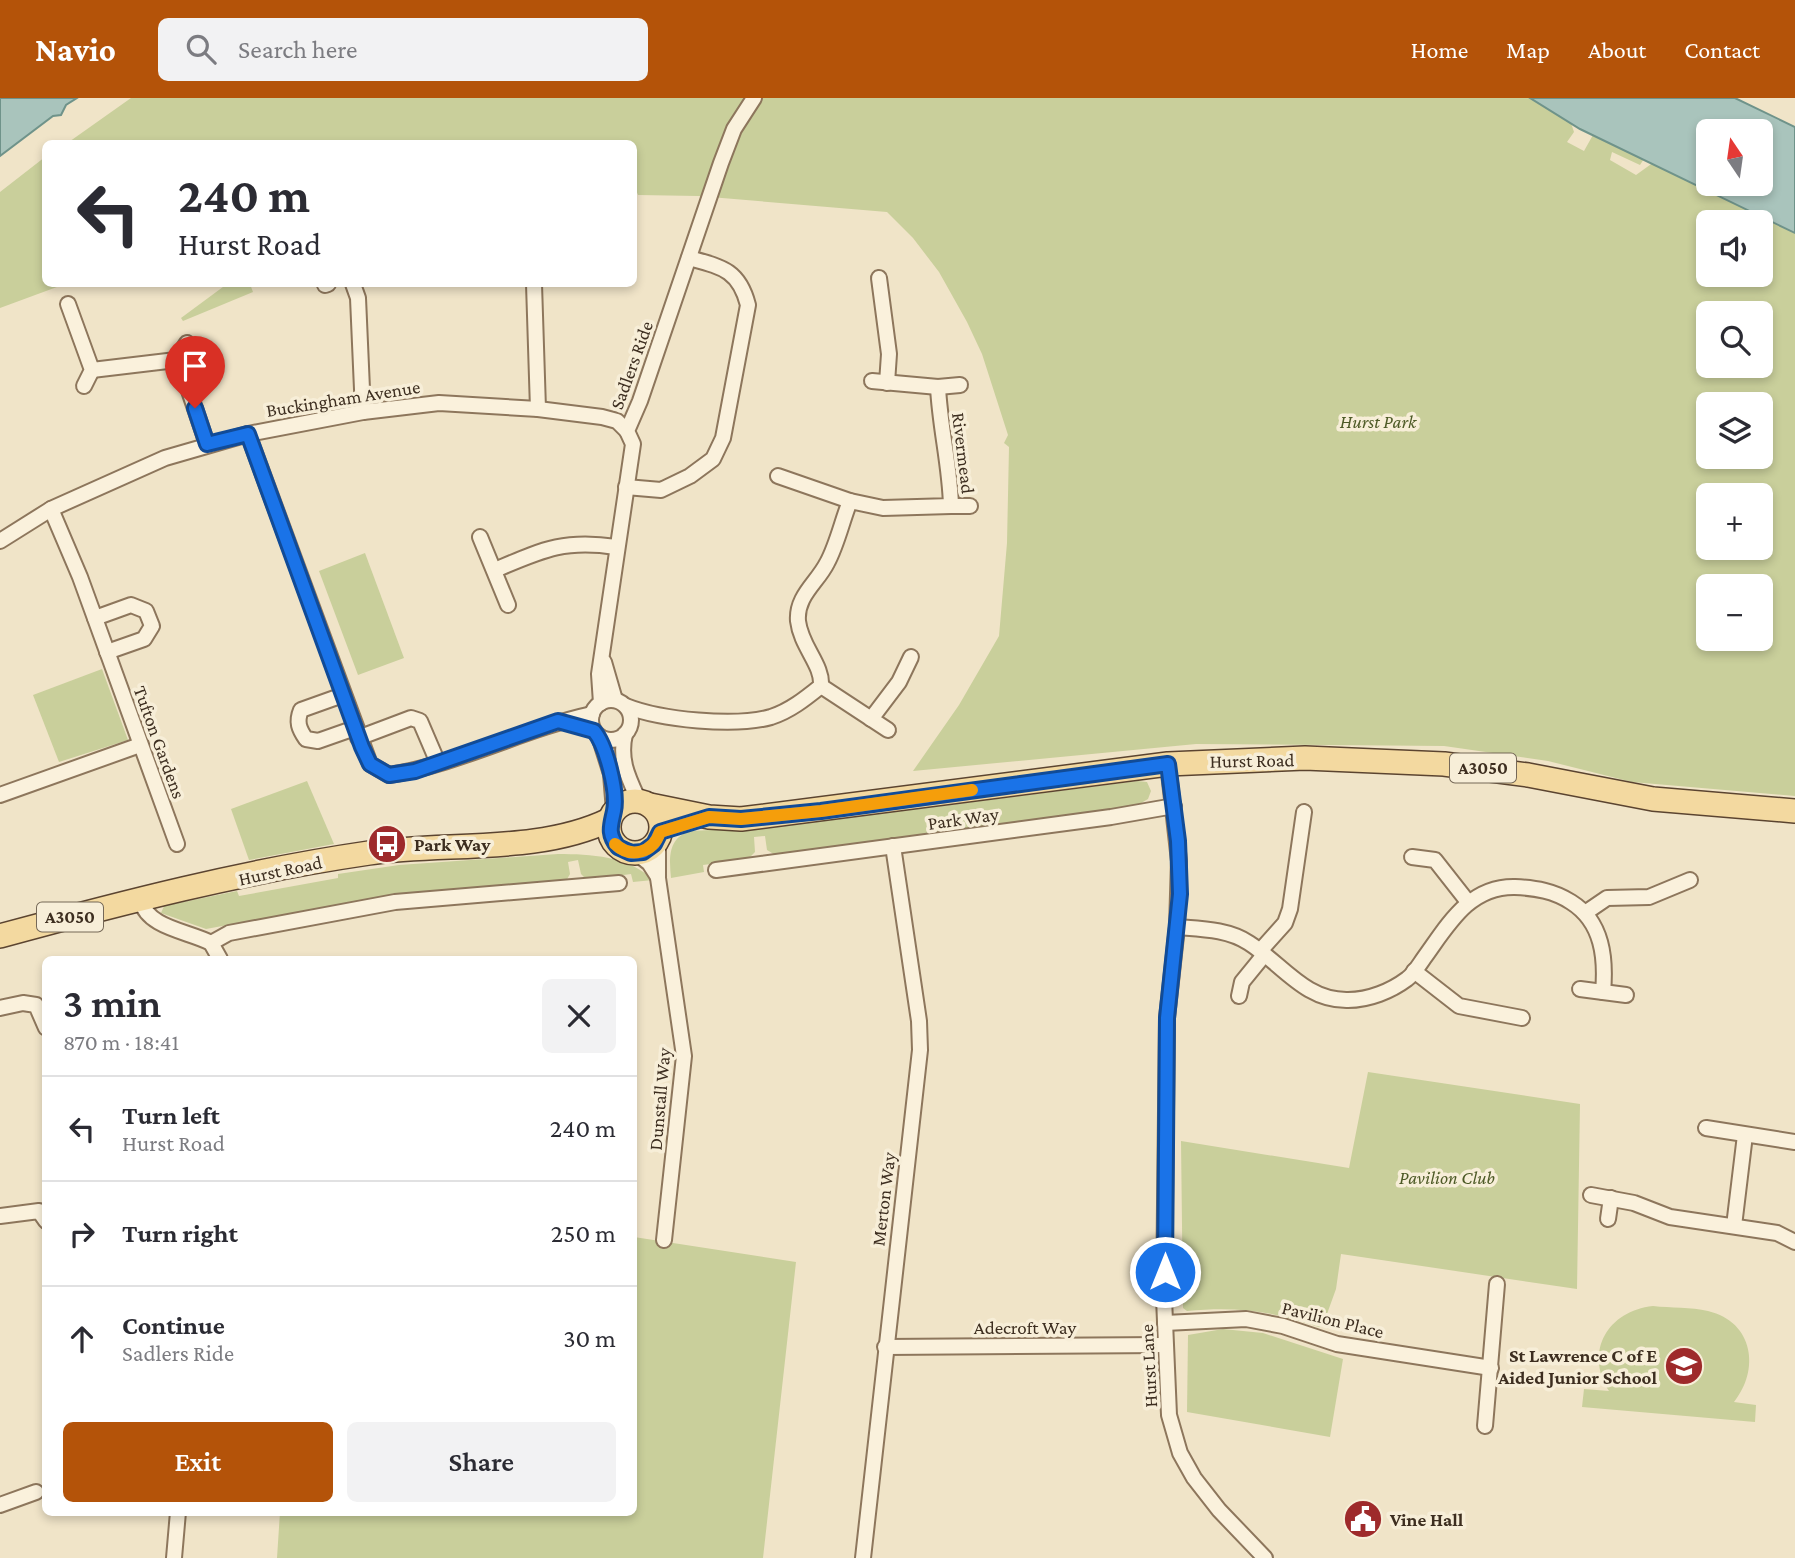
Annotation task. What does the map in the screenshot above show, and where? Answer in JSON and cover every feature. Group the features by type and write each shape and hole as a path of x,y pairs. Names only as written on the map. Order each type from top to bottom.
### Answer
{"main road":[{"name":"Hurst Road","path":"644,803 709,817 741,819 821,811 1168,764 1305,758 1444,764 1528,775 1653,799 1795,811"},
{"path":"625,803 644,803 660,818 659,836 649,849 631,852 612,840 612,816 625,803"},
{"name":"Hurst Road","path":"565,837 612,816"},
{"name":"Hurst Road","path":"659,836 709,817"},
{"name":"Hurst Road","path":"0,936 283,867 373,853 565,837 631,852"}],"street":[{"name":"Sadlers Ride","path":"608,706 603,657 615,547 633,444 628,431 734,129 754,98"},
{"path":"626,487 654,490 670,486 713,458 723,438 748,305 743,285 732,273 689,258"},
{"path":"879,278 889,354 887,383"},
{"path":"354,287 358,298 363,412"},
{"path":"534,287 538,409"},
{"path":"68,304 92,370 84,386"},
{"path":"176,360 187,343"},
{"path":"92,370 176,360"},
{"path":"176,360 181,366 207,444"},
{"name":"Rivermead","path":"872,381 937,387 960,386"},
{"name":"Rivermead","path":"778,476 850,502 883,508 951,506 948,459 940,429 937,387"},
{"name":"Buckingham Avenue","path":"0,541 51,509 110,480 207,444 363,412 439,403 538,409 602,417 617,421 628,431"},
{"path":"248,434 357,733 370,764 389,775 438,763 608,706 673,717 750,721 773,716 803,701 821,686 822,675 803,645 798,613 803,595 827,564 850,502"},
{"path":"951,506 970,506"},
{"name":"Tufton Gardens","path":"51,509 95,618 177,845"},
{"path":"480,537 508,605"},
{"path":"495,570 539,551 570,543 615,547"},
{"path":"95,618 131,605 146,611 152,626 144,639 107,652"},
{"path":"871,719 899,682 911,657"},
{"path":"821,686 888,730"},
{"path":"343,695 301,710 297,718 306,739 318,741 411,718 421,721 438,763"},
{"path":"608,706 631,717 621,750 623,765 644,803"},
{"path":"608,706 596,733 611,774 612,816"},
{"path":"558,721 615,740 627,731 673,717"},
{"path":"0,795 140,745"},
{"name":"Hurst Lane","path":"1168,764 1180,861 1177,927 1167,1018 1165,1345 1169,1415 1180,1453 1210,1500 1265,1558"},
{"name":"Park Way","path":"716,870 1174,806"},
{"path":"1239,996 1242,982 1285,923 1290,909 1304,812"},
{"name":"Dunstall Way","path":"659,836 658,878 684,1056 664,1240"},
{"name":"Merton Way","path":"863,1558 920,1034 893,846"},
{"path":"631,852 649,863 658,878"},
{"path":"1412,857 1435,860 1468,902"},
{"path":"1585,913 1608,898 1649,897 1690,880"},
{"path":"211,943 229,933 366,905 619,883"},
{"path":"1177,927 1215,930 1247,942 1303,986 1324,997 1348,1000 1378,995 1409,978 1468,902 1483,893 1507,887 1531,888 1554,893 1585,913 1597,933 1605,960 1603,992"},
{"path":"141,901 144,912 154,920 211,943 218,956"},
{"path":"1414,971 1459,1006 1522,1018"},
{"path":"1580,989 1626,995"},
{"path":"0,1008 23,1003 36,1005 42,1019"},
{"path":"1706,1128 1795,1142"},
{"path":"1734,1226 1745,1135"},
{"path":"1591,1195 1633,1203 1670,1217 1786,1235 1795,1242"},
{"path":"1608,1219 1611,1198"},
{"path":"0,1216 38,1211 42,1216"},
{"path":"1485,1426 1497,1284"},
{"name":"Pavilion Place","path":"1165,1323 1246,1319 1283,1326 1337,1344 1491,1368"},
{"name":"Adecroft Way","path":"885,1347 1165,1345"},
{"path":"0,1505 36,1492"},
{"path":"174,1558 178,1516"}],"green space":[{"name":"Hurst Park","path":"131,98 1554,98 1566,108 1574,132 1567,142 1584,151 1598,126 1647,154 1640,165 1612,152 1610,160 1636,175 1654,162 1696,180 1696,196 1733,196 1765,210 1696,210 1696,287 1773,287 1773,213 1795,223 1795,796 1632,782 1548,761 1444,746 1196,744 913,771 959,705 999,636 1007,543 1009,447 1004,443 1008,435 982,354 939,272 913,238 887,212 698,196 638,195 637,140 72,140"},
{"path":"42,159 42,287 57,287 0,308 0,192"},
{"path":"223,287 251,287 253,292 183,321 181,318"},
{"path":"365,553 404,658 358,675 319,571"},
{"path":"102,669 128,740 59,762 33,695"},
{"path":"307,781 334,844 249,860 231,809"},
{"path":"1147,782 1151,791 1148,799 1136,806 777,856 767,850 765,836 754,837 755,852 748,859 703,865 704,872 671,878 670,856 674,844 677,838 690,831 777,827"},
{"path":"558,854 596,856 621,861 653,880 633,882 631,874 587,880 581,874 578,860 568,862 570,874 566,881 380,897 206,929 161,913 164,906 237,891 239,896 338,878 338,874 399,865"},
{"name":"Pavilion Club","path":"1368,1072 1580,1104 1577,1289 1341,1254 1336,1289 1323,1325 1319,1327 1254,1311 1187,1311 1183,1308 1181,1141 1349,1168"},
{"path":"637,1237 796,1262 763,1558 277,1558 280,1516 637,1516"},
{"path":"1653,1306 1708,1311 1735,1325 1748,1349 1749,1362 1747,1376 1734,1402 1756,1405 1755,1422 1582,1407 1584,1389 1609,1391 1599,1362 1605,1335 1624,1316 1637,1309"},
{"path":"1223,1329 1263,1333 1343,1359 1330,1437 1187,1412 1188,1335"}],"water":[{"path":"0,98 77,98 66,105 61,115 53,116 0,156"},
{"path":"1530,98 1735,98 1795,127 1795,233 1773,222 1773,210 1747,210 1719,196 1773,196 1773,119 1696,119 1696,185 1580,129"}],"slow traffic":[{"path":"615,844 631,853 643,852 654,844 660,832 709,817 741,819 821,811 972,790"}],"place":[{"name":"Park Way","path":"387,844"},
{"name":"St Lawrence C of E Aided Junior School","path":"1684,1366"},
{"name":"Vine Hall","path":"1363,1519"}],"route":[{"path":"195,408 207,444 248,434 362,747 370,764 389,775 415,771 558,721 594,731 599,736 611,774 614,811 609,820 609,831 612,840 625,851 636,853 649,849 658,839 660,832 709,817 741,819 821,811 1168,764 1180,861 1180,894 1167,1018 1165,1272"}]}
